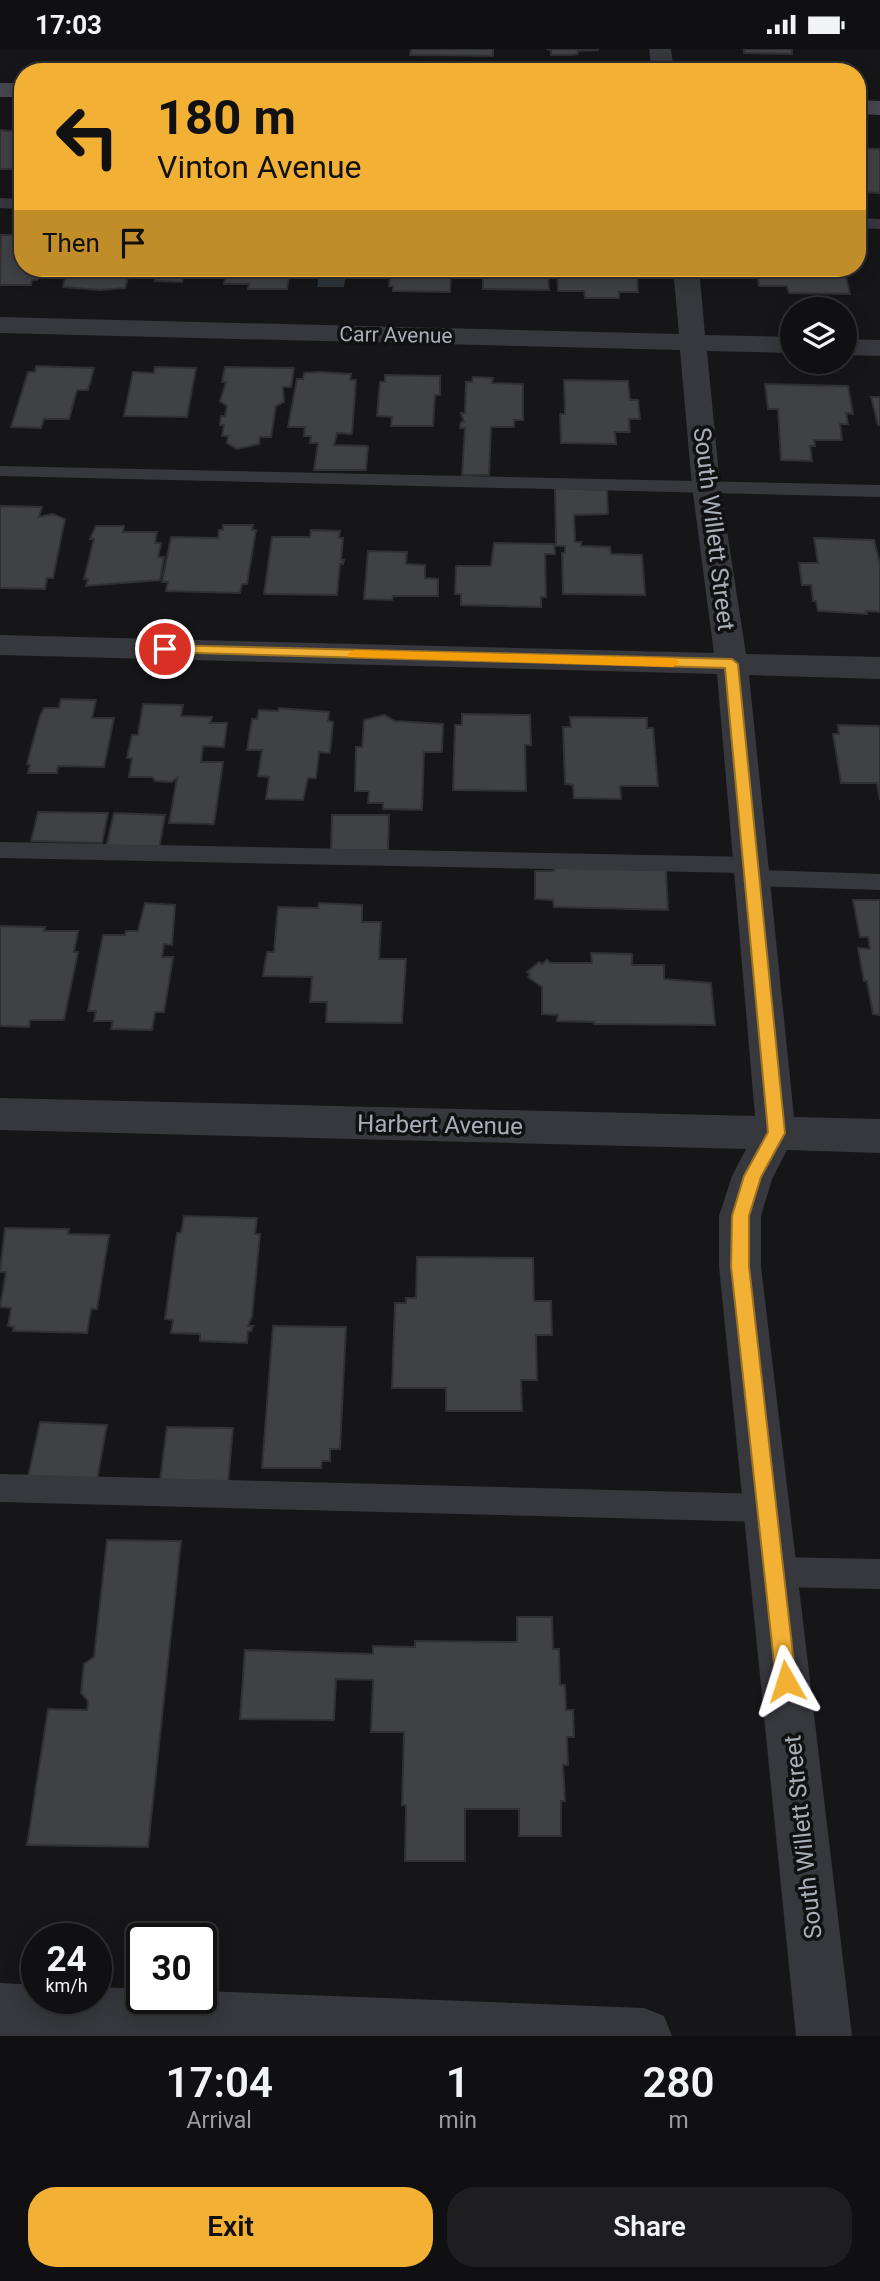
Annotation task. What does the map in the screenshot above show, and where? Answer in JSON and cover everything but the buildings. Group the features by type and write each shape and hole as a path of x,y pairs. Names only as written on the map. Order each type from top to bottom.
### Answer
{"street":[{"name":"South Willett Street","path":"687,277 706,487 732,664 776,1133 752,1176 740,1216 740,1266 824,2036"},
{"name":"Carr Avenue","path":"0,324 780,345"},
{"path":"857,347 880,348"},
{"path":"0,645 880,668"},
{"name":"Harbert Avenue","path":"0,1114 880,1136"},
{"path":"0,2011 644,2036"}],"lane":[{"path":"0,471 880,491"},
{"path":"0,850 751,872 880,882"},
{"path":"0,1488 766,1508"},
{"path":"774,1572 880,1574"}],"shaded area":[{"path":"319,277 346,277 344,287 317,287"}],"slow traffic":[{"path":"354,654 673,662"}],"route":[{"path":"165,649 732,664 776,1133 752,1176 740,1216 740,1266 786,1681"}]}
